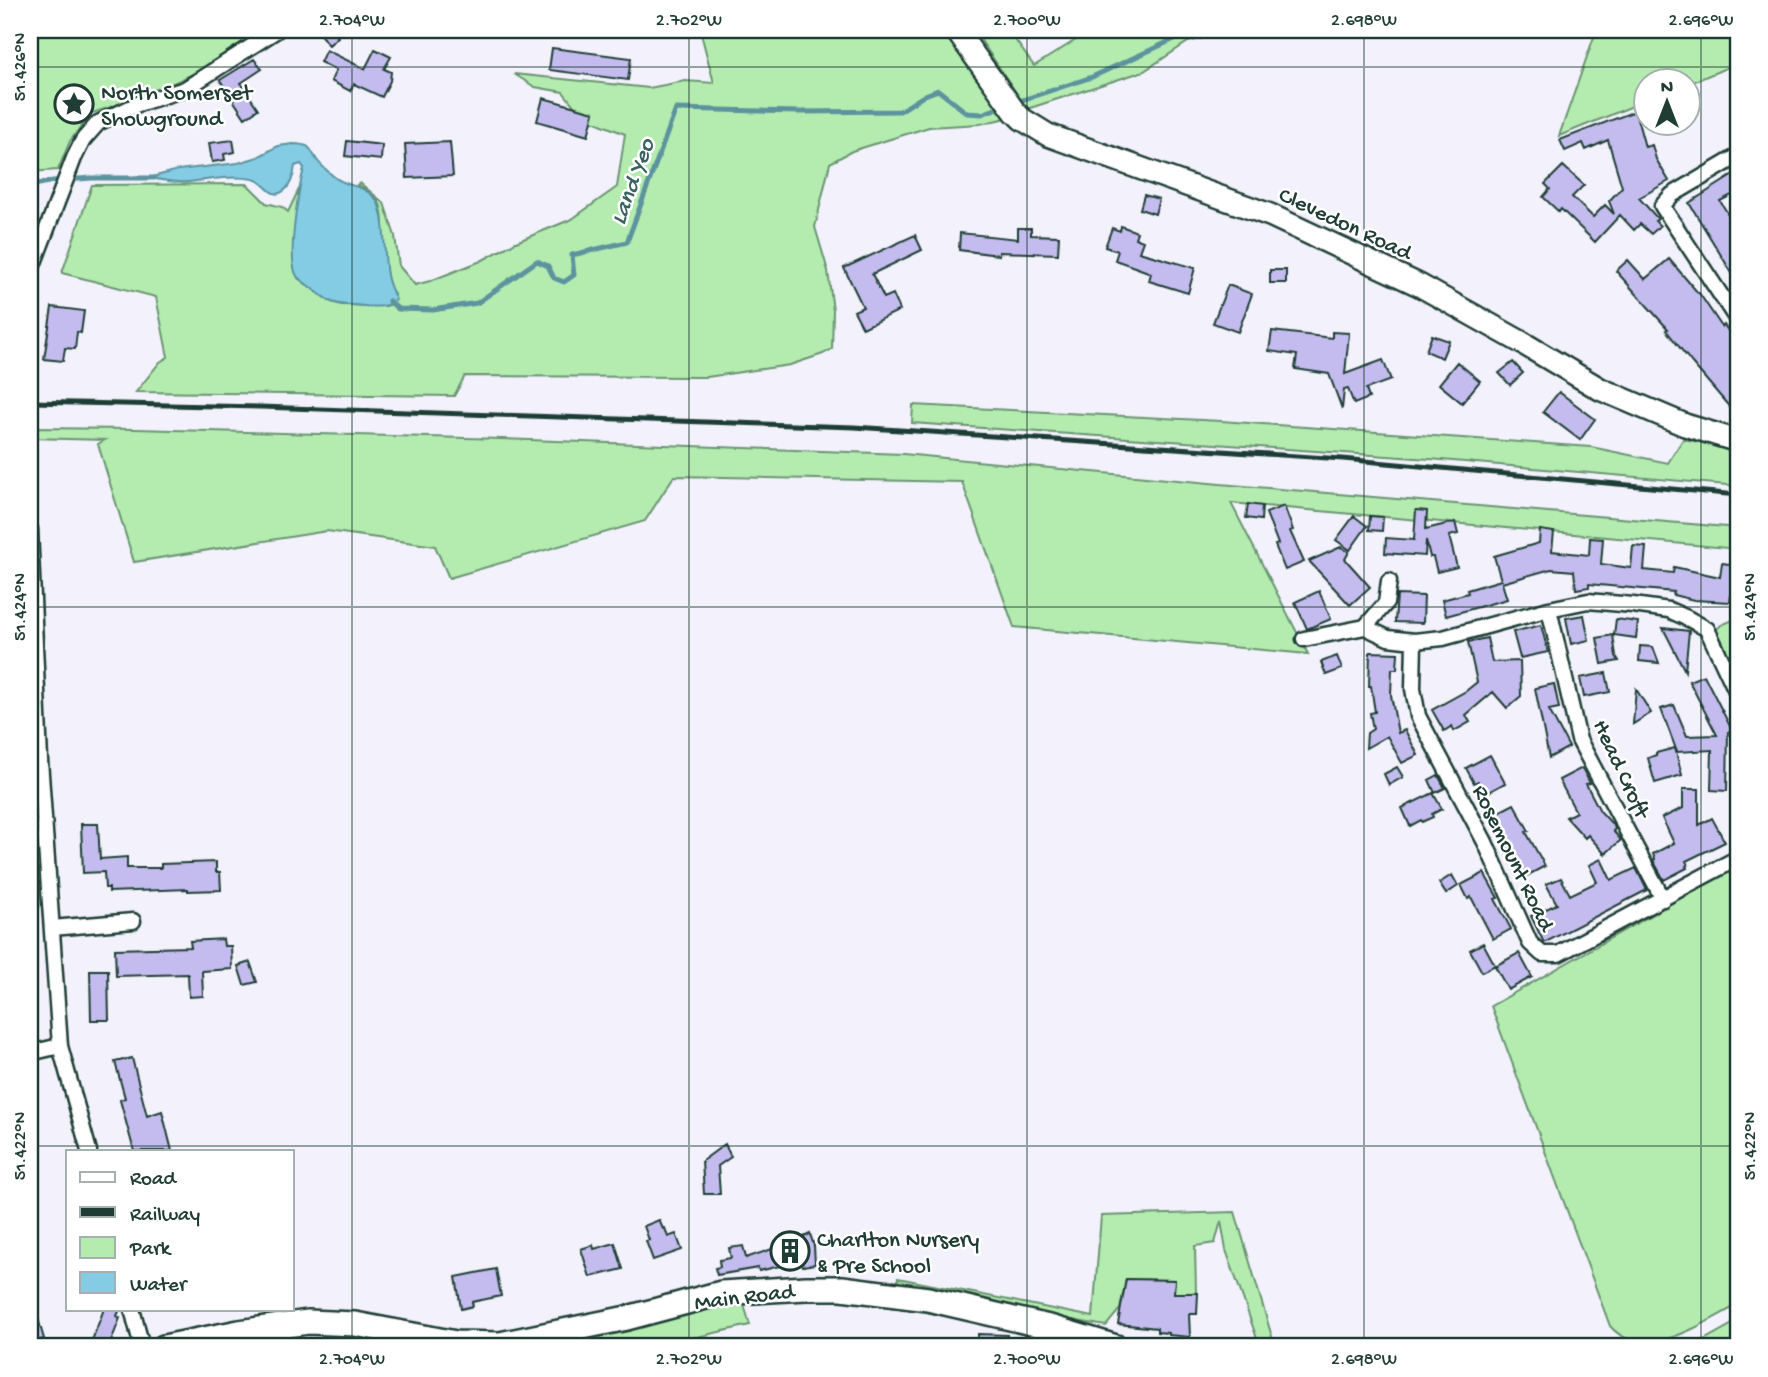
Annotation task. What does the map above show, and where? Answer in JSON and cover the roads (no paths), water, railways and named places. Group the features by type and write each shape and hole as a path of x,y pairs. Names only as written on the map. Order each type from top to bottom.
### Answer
{"main road":[{"name":"Clevedon Road","path":"956,30 1022,119 1048,135 1270,215 1419,285 1600,388 1685,425 1738,441"},
{"name":"Main Road","path":"163,1347 309,1322 355,1324 456,1343 500,1344 627,1318 721,1293 806,1288 842,1288 928,1299 1053,1328 1116,1347"}],"street":[{"path":"30,272 74,158 83,140 98,123 138,104 185,89 276,30"},
{"path":"1738,156 1672,195 1662,206 1738,321"},
{"path":"30,529 40,760 60,1046 89,1150"},
{"path":"1365,627 1386,603 1389,581"},
{"path":"1304,639 1365,627 1388,638 1413,641 1443,638 1588,601 1633,605 1669,610 1707,629 1738,695"},
{"name":"Head Croft","path":"1549,609 1579,740 1663,899"},
{"name":"Rosemount Road","path":"1413,641 1413,689 1418,716 1485,842 1530,943 1542,954 1558,954 1738,858"},
{"path":"1738,847 1738,858"},
{"path":"51,928 134,920"},
{"path":"30,1053 60,1046"},
{"path":"132,1310 142,1347"}],"water":[{"path":"293,144 308,147 320,164 337,179 364,190 378,203 383,222 388,278 396,300 376,307 343,305 329,301 297,276 293,240 304,168 301,164 295,166 289,185 276,194 257,180 245,178 183,182 149,178 178,170 238,163 258,157 278,146"}],"waterway":[{"name":"Land Yeo","path":"1013,103 1092,77 1194,30"},
{"name":"Land Yeo","path":"389,301 398,309 433,310 477,303 537,261 548,266 554,278 564,282 574,275 572,255 627,242 676,109 900,111 938,90 967,113 982,114 1003,106"},
{"name":"Land Yeo","path":"30,186 92,178 154,178"}],"railway":[{"path":"30,402 854,427 1343,459 1738,495"}],"place":[{"name":"North Somerset Showground","path":"74,104"},
{"name":"Charlton Nursery & Pre School","path":"790,1251"}]}
